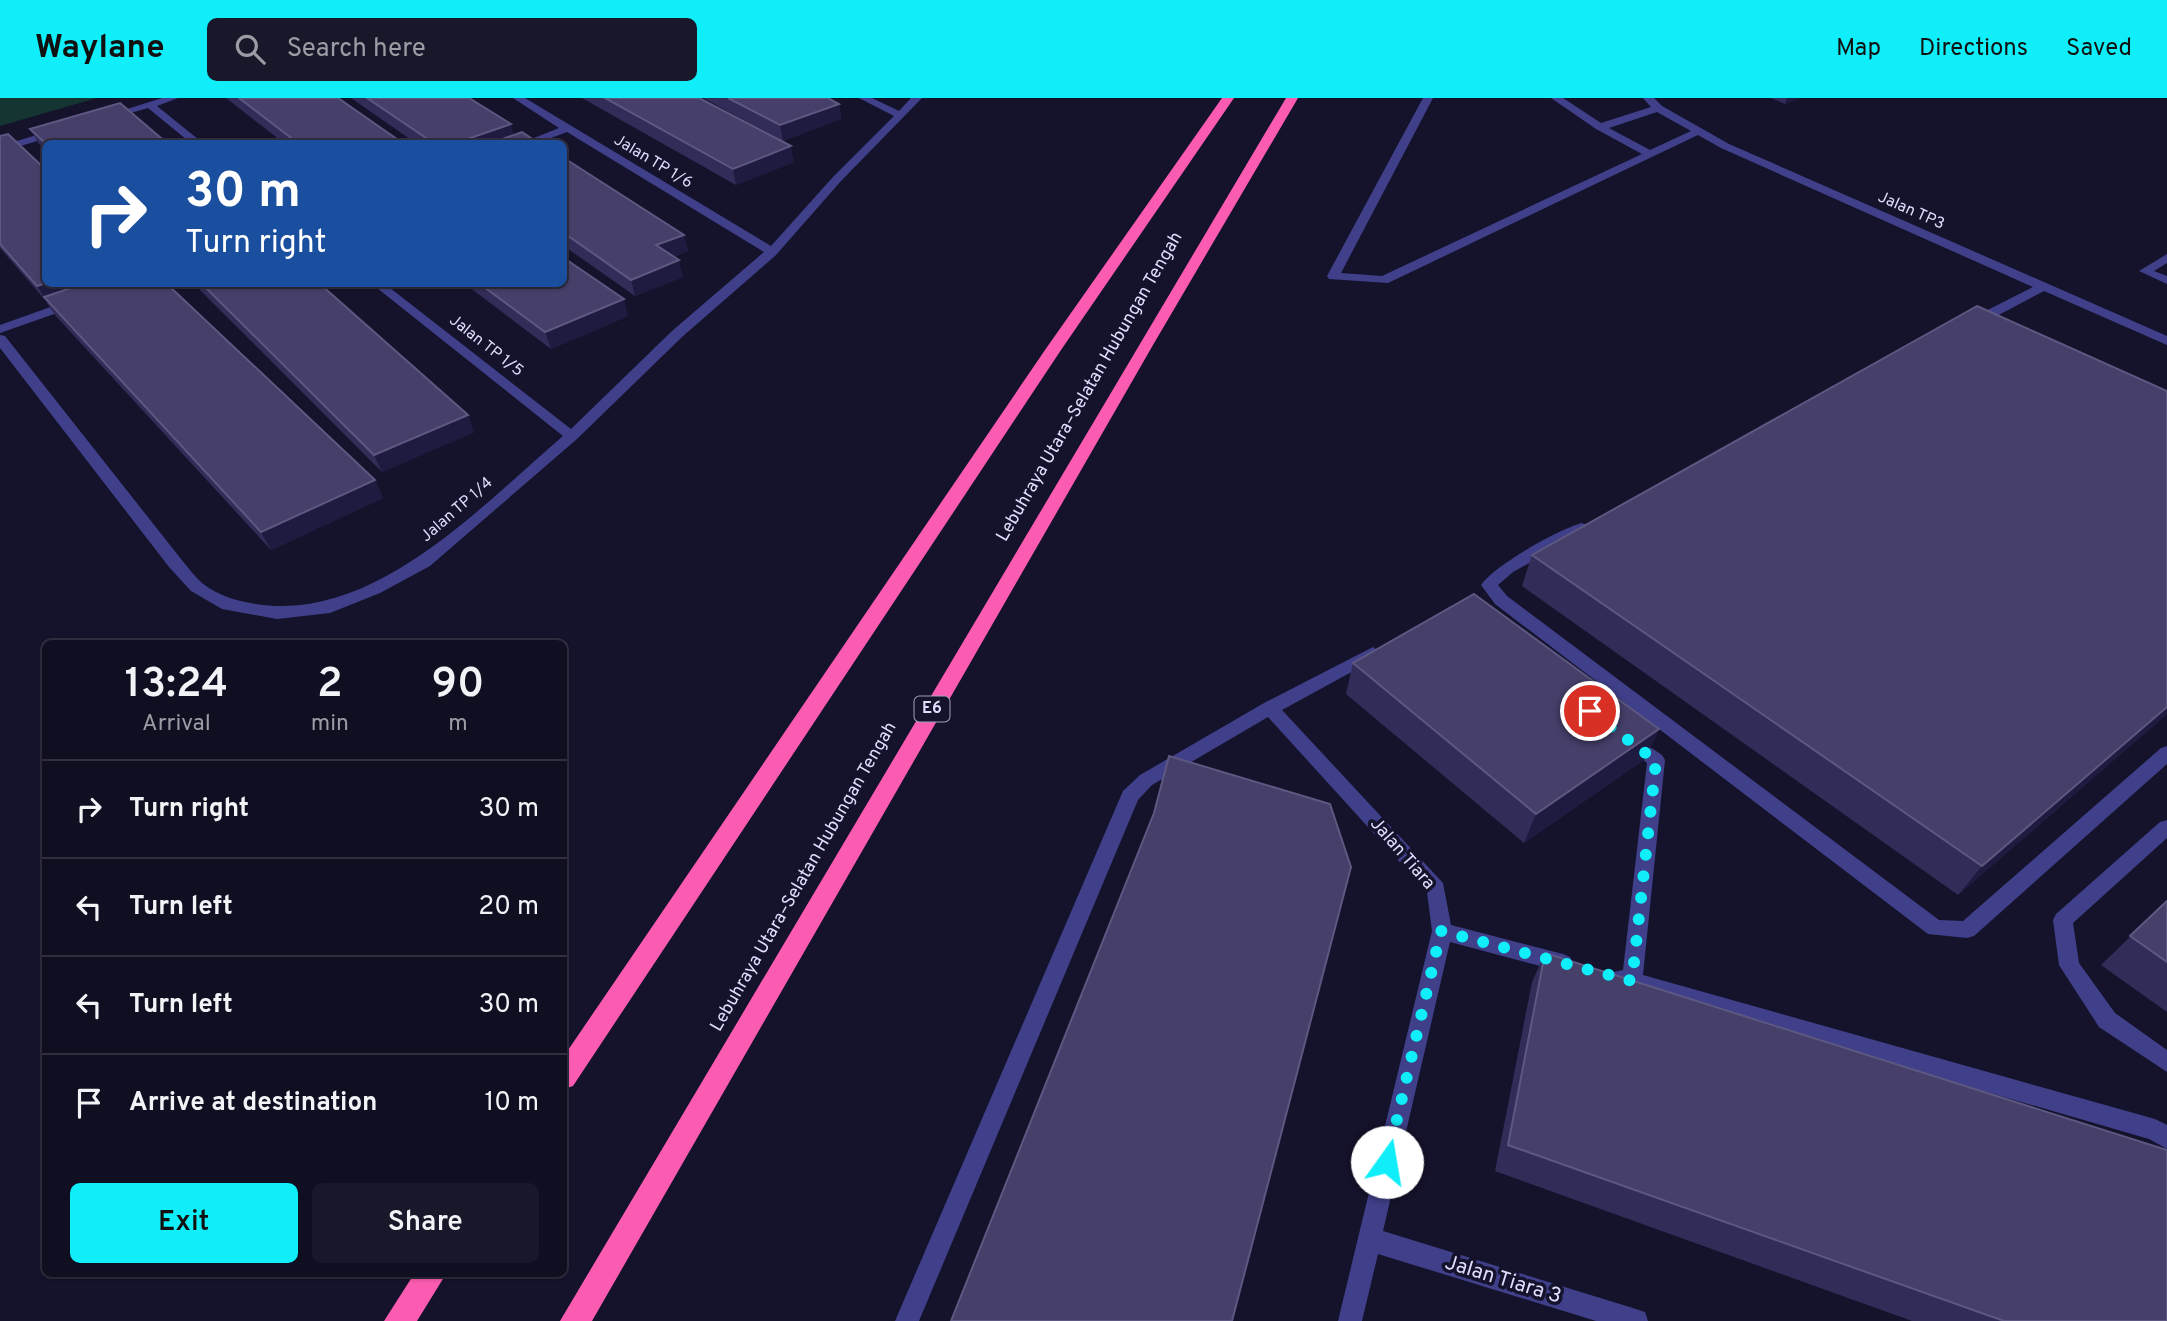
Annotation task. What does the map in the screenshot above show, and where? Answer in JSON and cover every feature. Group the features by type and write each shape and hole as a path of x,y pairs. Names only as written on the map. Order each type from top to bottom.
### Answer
{"highway":[{"name":"Lebuhraya Utara–Selatan Hubungan Tengah","path":"567,1073 1037,373 1228,98"},
{"name":"Lebuhraya Utara–Selatan Hubungan Tengah","path":"575,1321 1144,345 1292,98"},
{"path":"399,1321 429,1277"}],"street":[{"path":"100,120 173,98"},
{"name":"Jalan TP 1/6","path":"518,98 772,252"},
{"path":"864,98 900,115"},
{"name":"Jalan TP 1/4","path":"0,339 175,563 197,587 228,605 277,613 324,609 374,589 424,562 572,436 677,334 772,252 837,179 917,98"},
{"path":"1428,98 1333,276 1384,280 1699,131"},
{"path":"1556,98 1600,127 1650,154"},
{"name":"Jalan TP3","path":"1648,98 1658,108 1726,146 2167,341"},
{"path":"150,105 195,140"},
{"path":"1600,127 1658,108"},
{"path":"535,140 568,128"},
{"path":"0,149 63,131"},
{"path":"2167,258 2145,271 2167,280"},
{"name":"Jalan TP 1/5","path":"382,287 572,436"},
{"path":"1957,331 1987,321 2042,287"},
{"path":"0,329 89,297"},
{"path":"1592,523 1507,568 1489,585 1501,600 1935,928 1967,930 2167,753"},
{"path":"907,1321 1130,796 1146,780 1270,708 1389,644"},
{"name":"Jalan Tiara","path":"1270,708 1436,889 1441,931 1350,1321"},
{"path":"1612,728 1656,761 1632,981"},
{"path":"2167,827 2063,920 2069,965 2107,1020 2167,1062"},
{"path":"1441,931 1581,968"},
{"path":"1607,974 2155,1130 2167,1139"},
{"name":"Jalan Tiara 3","path":"1369,1239 1636,1321"}],"green space":[{"path":"0,98 97,98 0,126"}],"building":[{"path":"239,98 338,98 398,140 294,140"},
{"path":"367,98 469,98 511,124 465,140 429,140"},
{"path":"605,98 699,98 791,146 733,169"},
{"path":"728,98 828,98 839,104 780,125"},
{"path":"120,103 163,140 42,140 30,129"},
{"path":"522,132 534,140 499,140"},
{"path":"8,134 42,166 42,284 37,286 0,244 0,136"},
{"path":"567,160 684,235 656,245 679,260 631,280 567,235"},
{"path":"567,260 624,299 545,332 484,287 567,287"},
{"path":"74,287 170,287 375,480 261,532 44,297"},
{"path":"205,287 323,287 468,415 374,455"},
{"path":"1977,306 2167,391 2167,707 1982,866 1532,555"},
{"path":"1474,594 1659,729 1536,814 1353,663"},
{"path":"1169,756 1330,804 1351,867 1232,1321 951,1321 1154,813"},
{"path":"2167,901 2167,962 2130,936"},
{"path":"1545,953 2167,1150 2167,1321 2004,1321 1508,1145"}],"route":[{"path":"1387,1162 1441,931 1632,981 1656,761 1590,711"}]}
